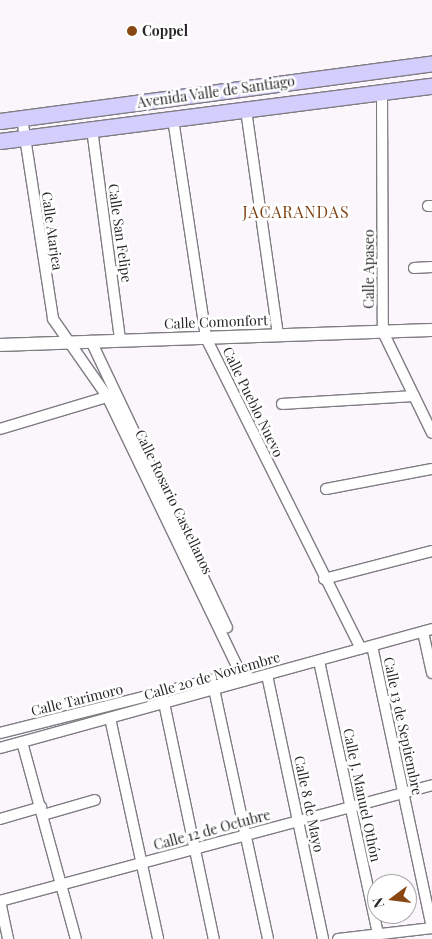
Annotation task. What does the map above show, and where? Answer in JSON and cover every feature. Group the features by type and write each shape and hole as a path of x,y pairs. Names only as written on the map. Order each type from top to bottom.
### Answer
{"main road":[{"name":"Avenida Valle de Santiago","path":"0,121 432,63"},
{"name":"Avenida Valle de Santiago","path":"0,141 432,86"}],"street":[{"name":"Calle Apaseo","path":"382,93 383,332 432,433"},
{"path":"246,110 278,335"},
{"name":"Calle Atarjea","path":"22,118 50,310 68,342"},
{"name":"Calle Pueblo Nuevo","path":"173,119 206,338 324,579 361,649"},
{"name":"Calle San Felipe","path":"92,129 120,340"},
{"path":"414,268 432,267"},
{"name":"Calle Comonfort","path":"0,345 432,330"},
{"name":"Calle Rosario Castellanos","path":"91,341 111,395 246,676"},
{"name":"Calle Rosario Castellanos","path":"68,342 111,395"},
{"path":"0,429 111,395"},
{"path":"282,404 414,396"},
{"path":"326,490 432,468"},
{"path":"324,579 432,551"},
{"path":"428,631 432,673"},
{"name":"Calle 20 de Noviembre","path":"0,748 214,690 246,676 267,675 428,631"},
{"name":"Calle 13 de Septiembre","path":"372,646 432,928"},
{"name":"Calle J. Manuel Othón","path":"319,660 378,934"},
{"name":"Calle 8 de Mayo","path":"267,675 323,939"},
{"name":"Calle Tarimoro","path":"0,734 161,692 246,676"},
{"path":"214,690 268,939"},
{"path":"161,692 214,939"},
{"path":"110,718 158,939"},
{"path":"22,742 76,939"},
{"name":"Calle 12 de Octubre","path":"0,901 432,785"},
{"path":"0,819 95,800"},
{"path":"0,901 8,939"},
{"path":"338,939 432,928"}],"place":[{"name":"Coppel","path":"132,31"}],"district":[{"name":"JACARANDAS","path":"296,212"}]}
